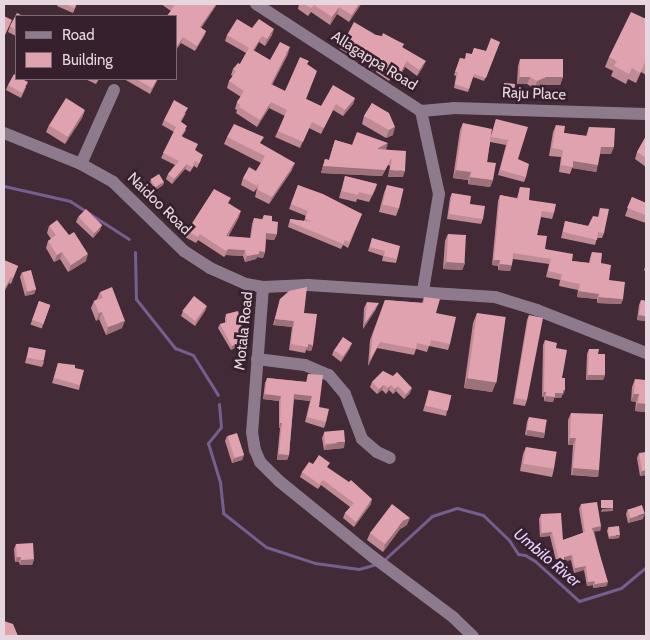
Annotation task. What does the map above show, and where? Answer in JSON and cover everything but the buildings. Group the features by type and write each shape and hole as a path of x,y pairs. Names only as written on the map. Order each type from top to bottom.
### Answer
{"street":[{"name":"Allagappa Road","path":"256,4 421,111 435,170 438,194 423,291"},
{"path":"81,164 114,90"},
{"name":"Raju Place","path":"421,111 453,108 646,114"},
{"name":"Naidoo Road","path":"4,133 81,164 123,191 168,238 196,260 226,276 246,284 263,287"},
{"name":"Motala Road","path":"474,636 453,617 373,558 279,481 260,462 252,432 263,287 308,285 423,291 500,298 537,310 646,353"},
{"path":"257,359 305,365 329,375 345,394 362,438 377,452 390,458"}],"waterway":[{"name":"Umbilo River","path":"4,186 70,201 129,239"},
{"name":"Umbilo River","path":"135,252 136,299 175,348 193,355 218,395"},
{"name":"Umbilo River","path":"219,404 221,427 208,443 220,482 223,513 266,547 315,563 359,569 376,564"},
{"name":"Umbilo River","path":"384,560 432,516 457,508 483,515 509,540 518,554 525,555 535,561 579,601 621,588 646,567"}]}
